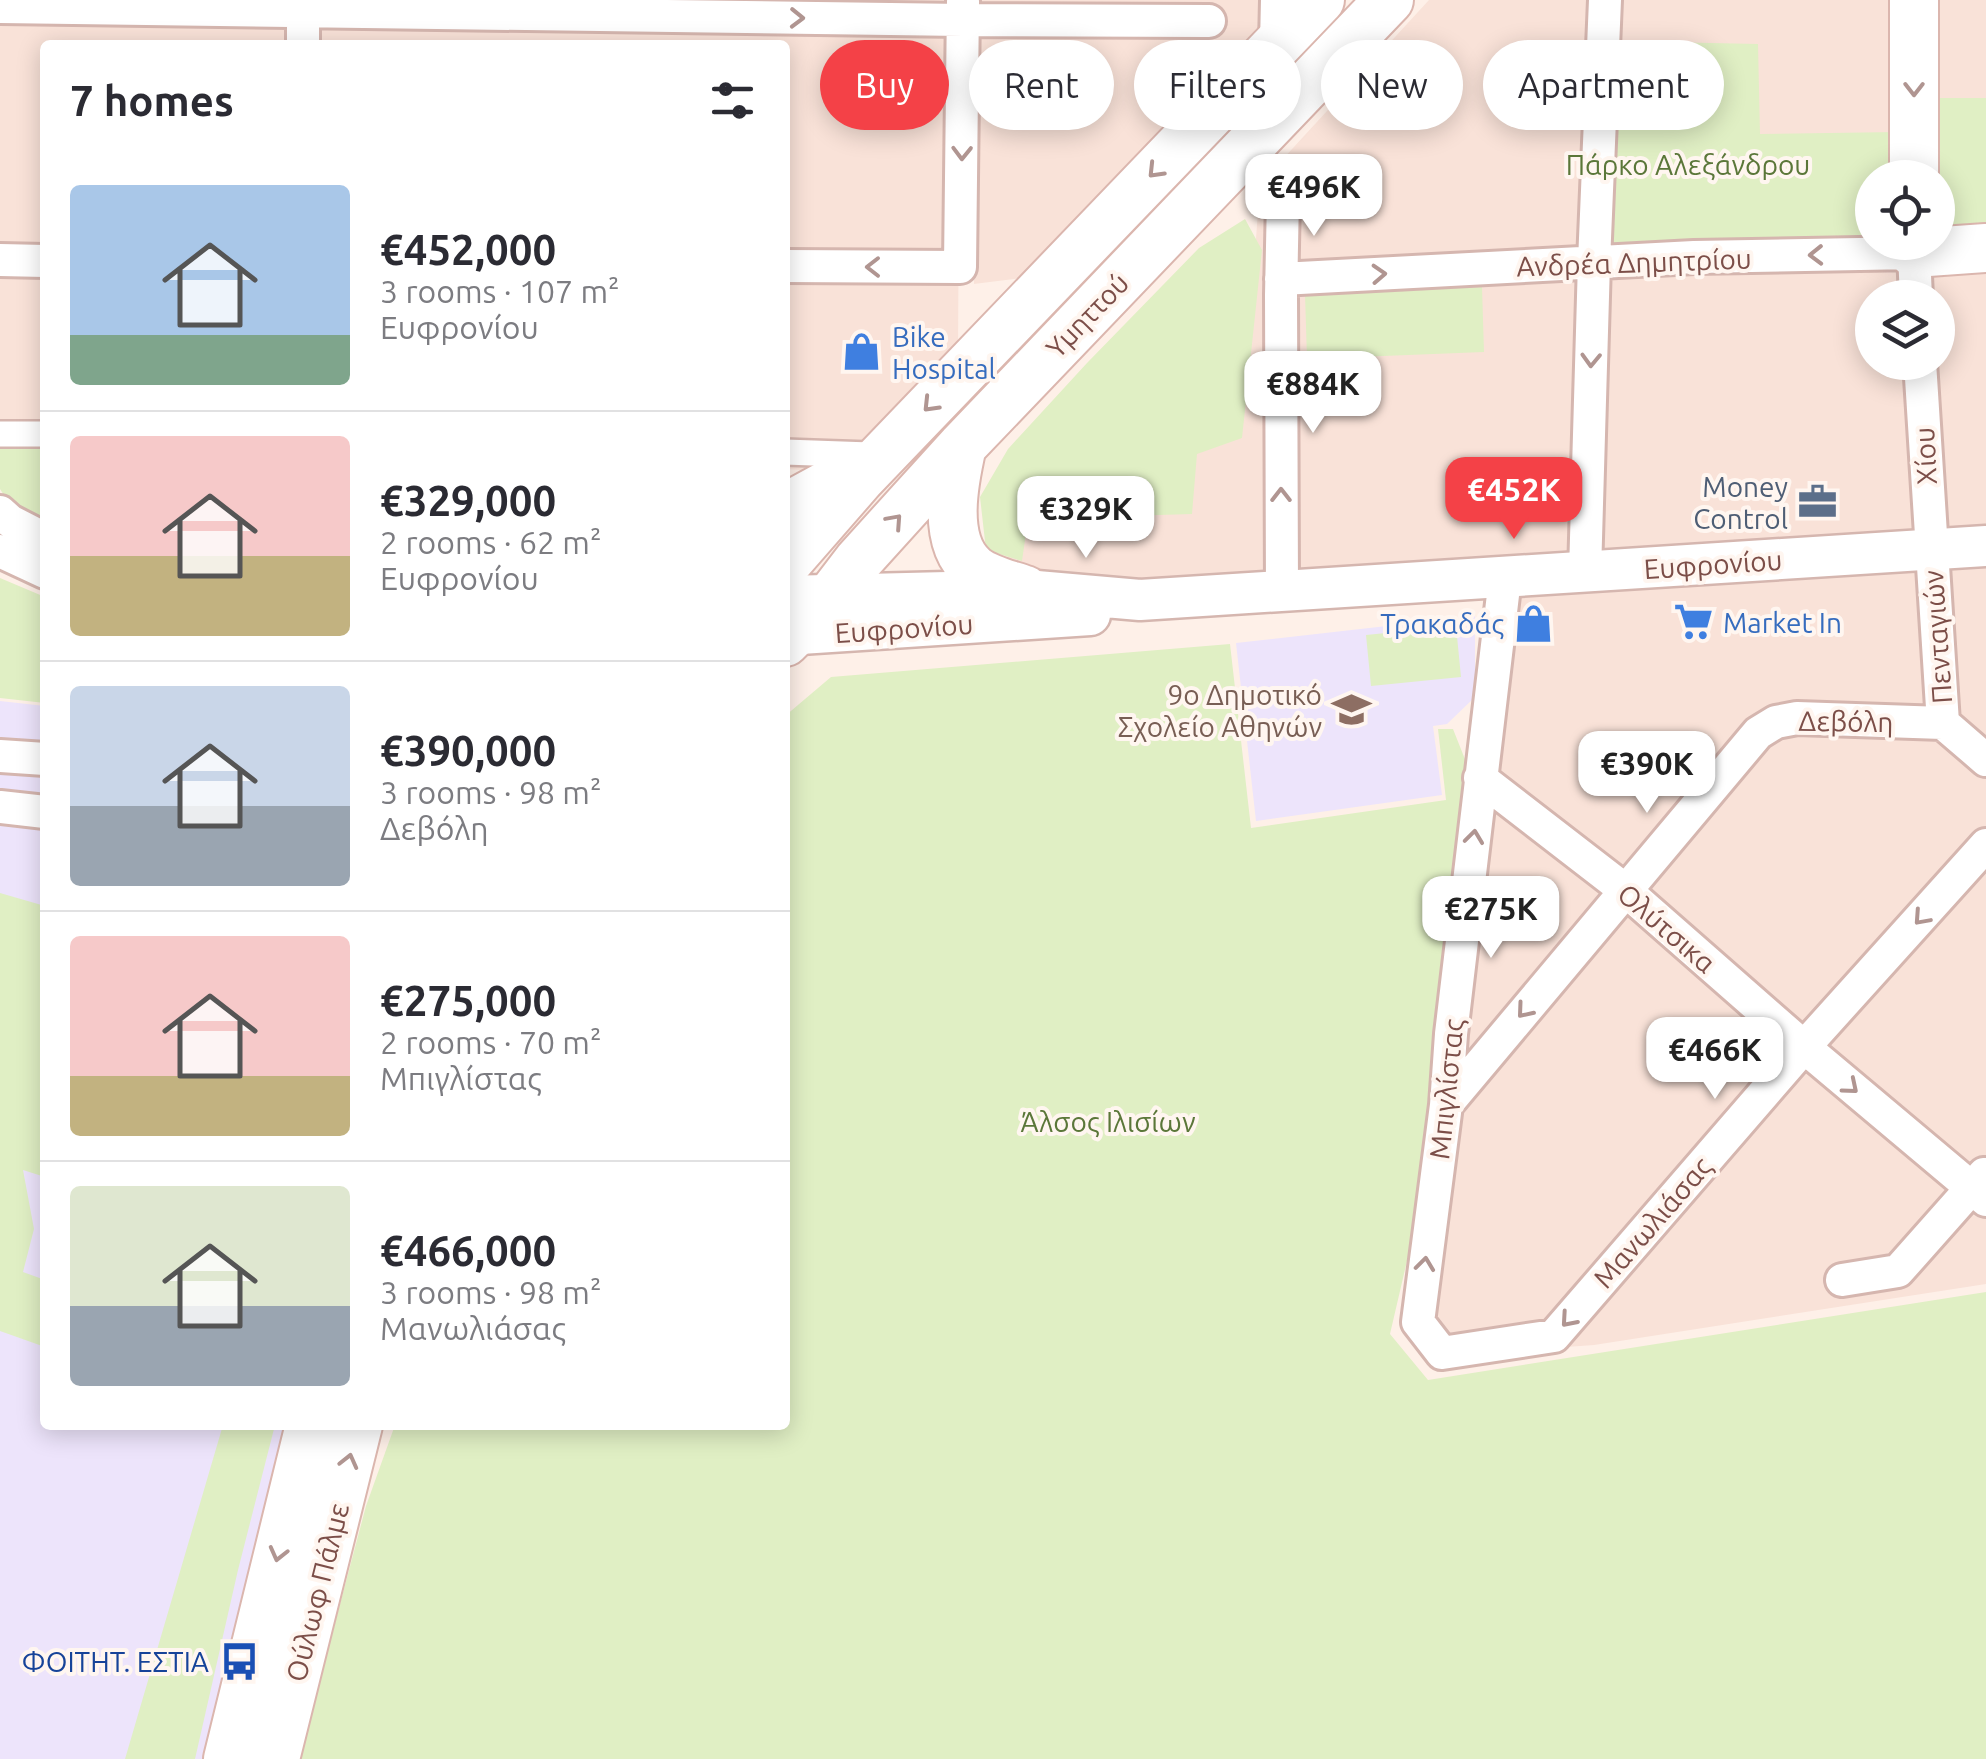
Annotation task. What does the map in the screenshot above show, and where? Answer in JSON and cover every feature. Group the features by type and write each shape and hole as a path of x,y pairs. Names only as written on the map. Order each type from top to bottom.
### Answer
{"main road":[{"name":"Υμηττού","path":"790,560 1277,23 1320,0"},
{"name":"Υμηττού","path":"790,625 832,595 962,446 1389,0"},
{"path":"1914,0 1914,160"},
{"name":"Ανδρέα Δημητρίου","path":"1915,264 1986,248"},
{"path":"962,446 952,490 956,539 962,554 977,572 1025,590"},
{"path":"790,505 882,455"},
{"name":"Ούλωφ Πάλμε","path":"228,1759 309,1430"},
{"name":"Ούλωφ Πάλμε","path":"275,1759 357,1430"}],"street":[{"path":"1585,573 1605,0"},
{"path":"0,7 303,6 632,20 963,10 1210,21"},
{"path":"303,6 303,40"},
{"path":"790,266 960,267 963,10"},
{"path":"1282,592 1283,198"},
{"name":"Ανδρέα Δημητρίου","path":"1282,278 1694,257 1915,264"},
{"path":"0,260 40,260"},
{"name":"Χίου","path":"1921,380 1930,550"},
{"path":"0,434 40,434"},
{"path":"790,452 882,455"},
{"path":"0,512 40,536"},
{"name":"Ευφρονίου","path":"832,595 1025,590 1140,600 1986,546"},
{"name":"Πενταγιών","path":"1930,550 1943,723"},
{"path":"0,551 40,570"},
{"name":"Μπιγλίστας","path":"1442,1353 1418,1322 1505,578"},
{"name":"Ευφρονίου","path":"790,627 1086,616 1140,600"},
{"name":"Δεβόλη","path":"1446,1105 1758,733 1776,722 1798,718 1943,723"},
{"path":"1943,723 1986,760"},
{"path":"0,756 40,759"},
{"name":"Ολύτσικα","path":"1480,778 1625,890 1804,1047 1981,1187"},
{"path":"0,808 40,812"},
{"name":"Μανωλιάσας","path":"1442,1353 1554,1336 1804,1047 1986,845"},
{"path":"1842,1280 1898,1270 1981,1187"}],"shaded area":[{"path":"0,0 299,0 298,40 40,40 40,423 0,422"},
{"path":"309,0 960,0 958,354 838,472 790,469 790,40 308,40"},
{"path":"976,0 1313,0 1273,40 1134,40 1134,130 1183,130 1037,276 974,284 975,130 1114,130 1114,40 976,40"},
{"path":"1429,0 1986,0 1986,533 1168,586 1013,570 1006,552 1009,505 1181,442 1242,430 1260,184 1321,118 1321,130 1463,130 1463,40 1392,40"},
{"path":"1986,560 1986,1284 1434,1367 1404,1331 1458,1046 1491,598"},
{"name":"9ο Δημοτικό Σχολείο Αθηνών","path":"1475,616 1475,697 1447,724 1433,726 1442,795 1256,821 1236,643"},
{"path":"0,701 40,705 40,1430 286,1430 208,1759 0,1759"}],"green space":[{"name":"Πάρκο Αλεξάνδρου","path":"1724,43 1758,44 1760,134 1897,132 1898,160 1855,160 1855,239 1607,243 1612,130 1724,130"},
{"path":"1939,98 1986,98 1986,235 1955,236 1955,160 1939,160"},
{"path":"1245,219 1262,250 1242,438 1197,454 1192,514 1028,519 1022,561 986,550 980,497 1008,449 1199,248"},
{"path":"1482,287 1484,352 1307,359 1305,294"},
{"path":"0,439 40,441 40,524 7,500 0,489"},
{"path":"0,578 40,595 40,702 0,698"},
{"path":"1456,626 1461,677 1371,686 1366,635"},
{"name":"Άλσος Ιλισίων","path":"1230,644 1251,828 1446,800 1438,729 1453,729 1470,772 1440,1119 1390,1334 1428,1380 1986,1292 1986,1759 299,1759 366,1506 393,1430 790,1430 790,712 831,677"},
{"path":"0,893 40,905 40,1175 23,1170 34,1229 23,1272 40,1278 40,1345 0,1331"},
{"path":"222,1430 274,1430 195,1759 125,1759"}],"place":[{"name":"Bike Hospital","path":"862,352"},
{"name":"Money Control","path":"1818,502"},
{"name":"Market In","path":"1693,622"},
{"name":"Τρακαδάς","path":"1534,623"},
{"name":"9ο Δημοτικό Σχολείο Αθηνών","path":"1352,710"},
{"name":"ΦΟΙΤΗΤ. ΕΣΤΙΑ","path":"239,1661"}]}
